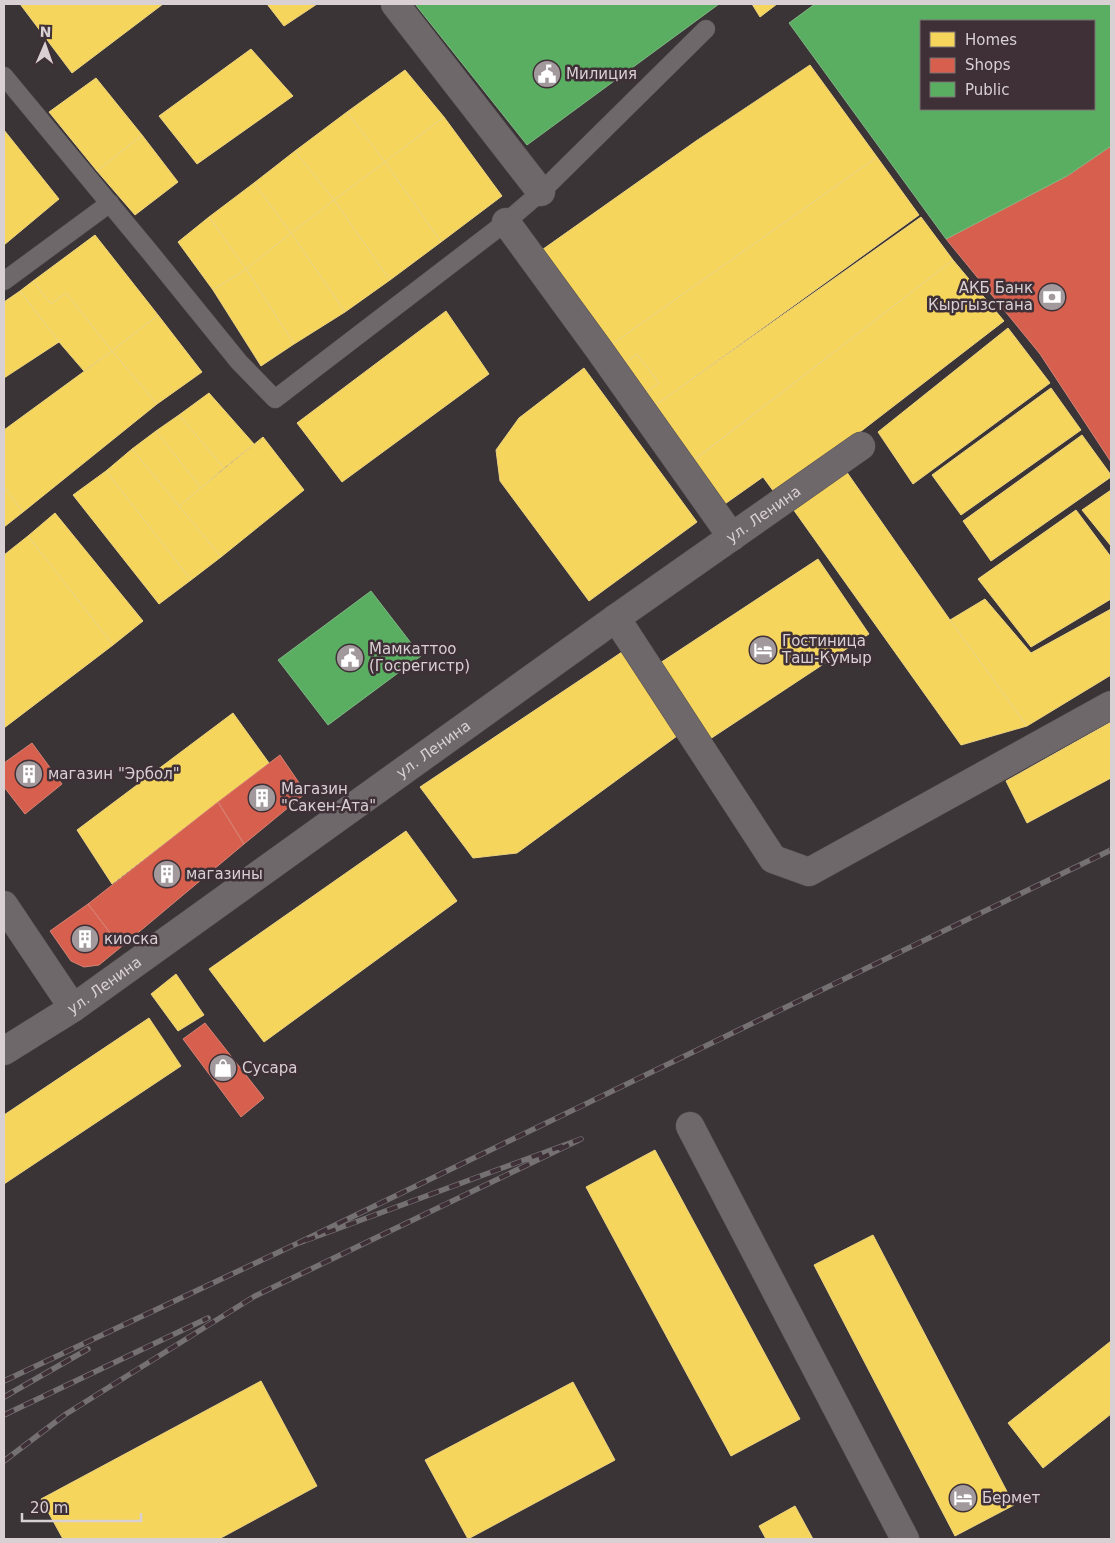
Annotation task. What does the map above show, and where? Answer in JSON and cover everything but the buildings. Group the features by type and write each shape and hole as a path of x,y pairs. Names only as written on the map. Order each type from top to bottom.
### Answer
{"street":[{"path":"396,4 541,192"},
{"path":"506,222 732,537"},
{"name":"ул. Ленина","path":"4,1051 73,1008 616,618 861,446"},
{"path":"616,618 772,859 810,872 1111,705"},
{"path":"4,905 73,1008"},
{"path":"690,1126 904,1539"}],"lane":[{"path":"4,76 239,362 275,399 506,222 541,192 706,29"},
{"path":"4,281 110,203"}],"railway":[{"path":"4,1461 66,1414 255,1296 581,1139 296,1244 1111,850"},
{"path":"4,1381 296,1244"},
{"path":"4,1415 208,1318"},
{"path":"4,1397 88,1349"}],"place":[{"name":"Милиция","path":"547,74"},
{"name":"АКБ Банк Кыргызстана","path":"1052,297"},
{"name":"Гостиница Таш-Кумыр","path":"763,650"},
{"name":"Мамкаттоо (Госрегистр)","path":"350,658"},
{"name":"магазин \"Эрбол\"","path":"29,774"},
{"name":"Магазин \"Сакен-Ата\"","path":"262,798"},
{"name":"магазины","path":"167,874"},
{"name":"киоска","path":"85,939"},
{"name":"Сусара","path":"223,1068"},
{"name":"Бермет","path":"963,1498"}]}
